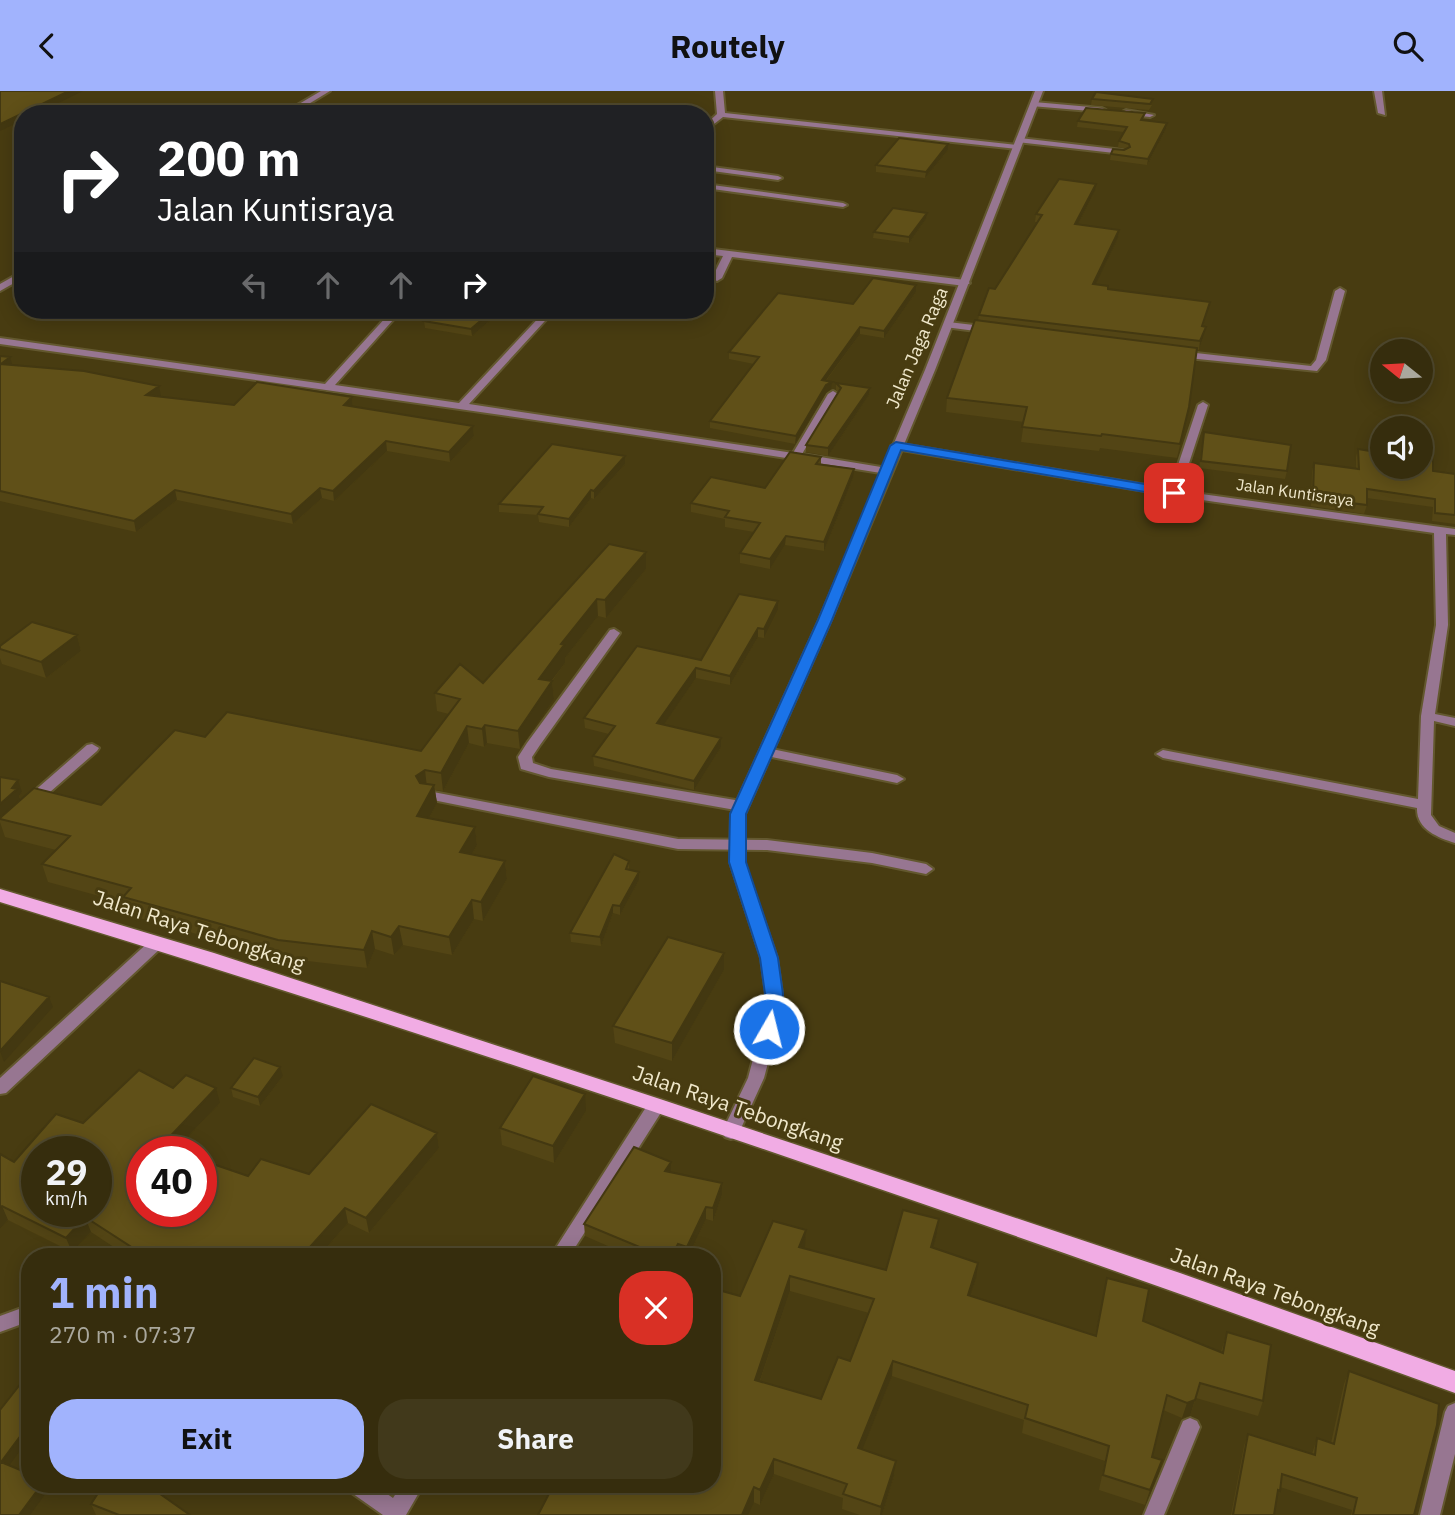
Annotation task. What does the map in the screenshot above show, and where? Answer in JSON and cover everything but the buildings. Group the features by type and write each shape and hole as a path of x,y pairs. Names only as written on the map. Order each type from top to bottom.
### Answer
{"main road":[{"name":"Jalan Raya Tebongkang","path":"0,895 157,943 656,1106 1180,1283 1455,1382"}],"street":[{"path":"302,105 326,91"},
{"path":"719,91 721,115"},
{"name":"Jalan Jaga Raga","path":"731,1132 756,1078 769,1029 774,994 769,958 737,862 736,839 740,810 948,325 1039,91"},
{"path":"1378,91 1382,113"},
{"path":"1034,104 1150,115"},
{"path":"714,121 721,115 1123,152"},
{"path":"714,169 778,178"},
{"path":"714,187 843,205"},
{"path":"714,252 965,283"},
{"path":"716,278 729,253"},
{"path":"1163,352 1314,369 1321,361 1340,291"},
{"path":"327,388 388,319"},
{"path":"460,408 543,319"},
{"path":"948,325 1001,332"},
{"path":"0,341 887,471"},
{"path":"796,456 833,394"},
{"path":"1174,493 1203,405"},
{"name":"Jalan Kuntisraya","path":"896,446 1174,493 1455,532"},
{"path":"1440,530 1449,626 1428,716 1424,816 1434,829 1455,838"},
{"path":"614,633 534,743 525,757 526,766 549,773 740,810"},
{"path":"1428,716 1455,723"},
{"path":"20,812 92,748"},
{"path":"766,752 897,779"},
{"path":"1163,754 1424,805"},
{"path":"428,795 678,844 736,839 859,856 926,869"},
{"path":"0,1088 157,943"},
{"path":"565,1248 656,1106"},
{"path":"0,1324 21,1316"},
{"path":"1430,1515 1455,1412"},
{"path":"1154,1515 1190,1427"},
{"path":"369,1493 396,1512 408,1493"}],"route":[{"path":"769,1029 774,994 769,958 737,862 738,814 825,620 896,446 1174,493"}]}
